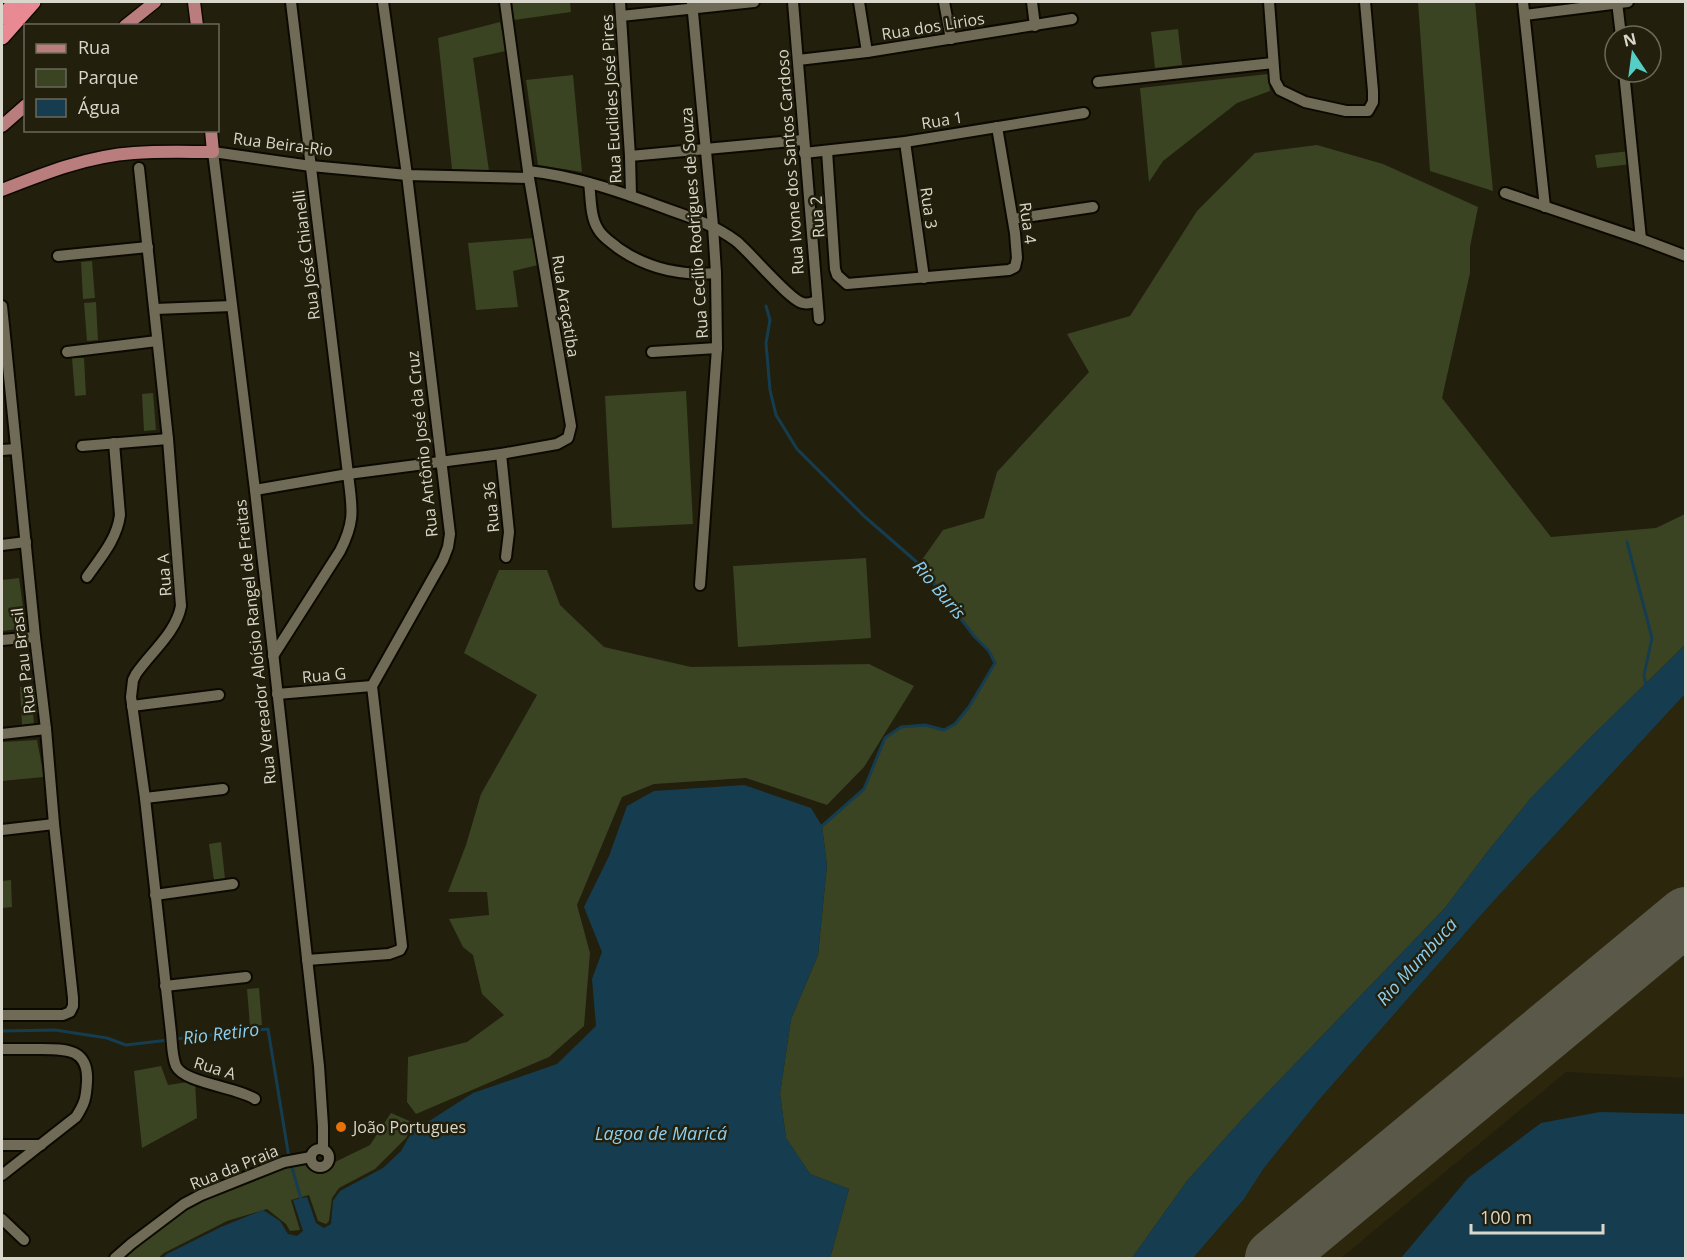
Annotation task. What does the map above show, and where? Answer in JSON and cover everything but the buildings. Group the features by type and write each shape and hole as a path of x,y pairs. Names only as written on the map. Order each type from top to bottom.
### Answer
{"highway":[{"path":"2,17 16,2"},
{"path":"2,37 33,2"}],"main road":[{"path":"128,24 155,2"},
{"path":"194,2 197,24"},
{"path":"2,126 24,107"},
{"name":"Rua Vereador Aloísio Rangel de Freitas","path":"211,132 213,152"},
{"name":"Rua Beira-Rio","path":"2,190 61,167 116,155 213,152"}],"street":[{"name":"Rua José Chianelli","path":"273,656 340,551 352,522 352,506 291,2"},
{"name":"Rua Antônio José da Cruz","path":"372,686 443,560 450,534 383,2"},
{"name":"Rua Araçatiba","path":"501,454 563,442 568,438 571,426 529,175 505,2"},
{"name":"Rua Euclides José Pires","path":"620,2 631,195"},
{"path":"621,16 692,5 754,2"},
{"name":"Rua Ivone dos Santos Cardoso","path":"793,2 819,320"},
{"path":"858,2 867,51"},
{"path":"944,2 951,39"},
{"path":"1032,2 1035,26"},
{"path":"1269,2 1275,81 1280,90 1305,102 1346,111 1368,111 1373,102 1373,91 1365,2"},
{"path":"1524,2 1545,207"},
{"path":"1525,15 1621,2 1621,24"},
{"name":"Rua Cecílio Rodrigues de Souza","path":"692,5 716,273 717,348 700,585"},
{"name":"Rua dos Lirios","path":"798,60 951,39 1072,19"},
{"path":"1098,82 1273,63"},
{"path":"1625,84 1641,239"},
{"name":"Rua 1","path":"804,153 905,141 1084,113"},
{"name":"Rua 4","path":"924,278 1015,267 1017,258 1013,219 997,126"},
{"path":"630,156 803,140"},
{"name":"Rua 3","path":"905,141 924,278"},
{"name":"Rua 2","path":"827,151 835,268 841,280 847,284 924,278"},
{"name":"Rua Beira-Rio","path":"213,152 406,175 548,173 589,183 631,195 712,226 727,234 742,247 798,302 805,304 816,301"},
{"name":"Rua Vereador Aloísio Rangel de Freitas","path":"213,152 255,490 319,1066 323,1150"},
{"name":"Rua A","path":"139,168 168,439 181,606 179,615 168,634 136,674 132,688 132,706 145,798 165,986 177,1068 184,1076 242,1092 255,1099"},
{"path":"589,183 596,226 613,244 638,260 659,268 683,274 716,273"},
{"path":"1505,193 1686,256"},
{"path":"1013,219 1094,207"},
{"path":"58,256 148,247"},
{"name":"Rua Pau Brasil","path":"2,306 4,355 26,542 73,998 70,1012 63,1015 2,1015"},
{"path":"155,309 232,306"},
{"path":"67,352 157,341"},
{"path":"652,352 717,348"},
{"path":"82,446 168,439"},
{"path":"87,577 114,538 118,527 120,515 114,444"},
{"path":"2,450 16,449"},
{"path":"255,490 348,474 501,454"},
{"name":"Rua 36","path":"501,454 509,532 506,557"},
{"path":"2,545 26,542"},
{"path":"2,640 34,637"},
{"path":"307,960 389,954 400,950 402,946 372,686"},
{"name":"Rua G","path":"277,694 372,686"},
{"path":"132,706 219,695"},
{"path":"2,734 46,729"},
{"path":"145,798 223,789"},
{"path":"2,830 54,824"},
{"path":"155,895 233,884"},
{"path":"165,986 246,977"},
{"path":"2,1049 65,1049 77,1054 84,1063 87,1076 84,1105 76,1117 2,1174"},
{"path":"2,1145 41,1145"},
{"path":"323,1150 329,1157 326,1166 320,1168 314,1165 312,1157 316,1151 323,1150"},
{"name":"Rua da Praia","path":"115,1258 184,1204 201,1195 284,1162 312,1157"},
{"path":"2,1219 24,1240"}],"shaded area":[{"path":"1685,694 1685,1078 1566,1072 1341,1258 1193,1258 1244,1199 1264,1168 1318,1101 1489,906"}],"green space":[{"path":"512,2 570,2 571,12 514,20"},
{"path":"1418,2 1475,2 1493,191 1430,171"},
{"path":"500,22 506,51 473,58 489,171 452,169 438,38"},
{"path":"1178,29 1182,65 1155,68 1151,32"},
{"path":"1268,74 1270,91 1237,103 1163,161 1149,182 1140,88"},
{"path":"573,75 582,172 538,165 526,80"},
{"path":"1317,145 1383,164 1478,207 1470,247 1470,273 1442,398 1551,537 1656,528 1685,514 1685,645 1531,798 1445,908 1245,1116 1187,1181 1132,1258 830,1258 849,1189 810,1174 786,1138 780,1094 791,1019 818,955 827,865 822,826 864,789 885,738 901,727 925,725 944,729 955,724 969,707 995,663 989,651 974,636 919,564 943,530 984,518 997,472 1089,372 1067,334 1130,316 1197,211 1255,153"},
{"path":"1630,151 1632,164 1597,168 1595,155"},
{"path":"533,238 538,265 513,271 518,307 476,310 468,243"},
{"path":"92,261 95,298 83,299 81,262"},
{"path":"96,302 98,340 87,341 84,303"},
{"path":"72,358 84,358 86,395 75,396"},
{"path":"686,391 693,524 612,528 605,396"},
{"path":"153,393 156,430 144,431 142,394"},
{"path":"866,558 871,638 738,647 733,566"},
{"path":"499,570 547,570 560,605 604,647 691,667 869,664 914,686 864,767 827,805 746,778 654,784 622,797 577,905 590,953 584,1026 549,1057 416,1114 407,1102 408,1057 467,1042 504,1015 482,994 473,955 463,947 449,919 489,915 487,892 448,892 466,845 481,794 537,695 464,653"},
{"path":"19,578 26,628 2,631 2,580"},
{"path":"20,687 31,687 34,724 22,725"},
{"path":"37,740 44,777 2,781 2,742"},
{"path":"221,842 225,879 214,881 209,844"},
{"path":"11,880 12,907 2,908 2,881"},
{"path":"259,988 262,1025 250,1026 247,989"},
{"path":"161,1066 168,1085 195,1081 197,1118 142,1148 134,1071"},
{"path":"391,1113 414,1123 406,1138 375,1169 339,1188 332,1198 329,1221 326,1224 318,1221 309,1195 291,1200 300,1230 290,1231 286,1224 267,1209 227,1221 158,1258 123,1258 186,1206 301,1161 309,1168 321,1172 333,1163 370,1145"}],"water":[{"name":"Rio Mumbuca","path":"1685,645 1685,694 1489,906 1318,1101 1264,1168 1244,1199 1193,1258 1132,1258 1187,1181 1245,1116 1445,908 1531,798"},
{"name":"Lagoa de Maricá","path":"744,785 811,808 822,826 827,865 818,955 791,1019 780,1094 786,1138 810,1174 849,1189 830,1258 163,1258 221,1227 263,1210 280,1221 288,1234 297,1236 303,1231 293,1200 307,1197 316,1223 324,1228 331,1224 333,1201 340,1191 383,1168 401,1151 412,1132 473,1093 557,1064 596,1026 592,979 602,952 584,907 609,856 627,806 654,791"},
{"path":"1600,1112 1685,1114 1685,1258 1401,1258 1468,1178 1541,1123"}],"waterway":[{"name":"Rio Buris","path":"766,306 770,320 766,343 770,390 776,415 797,449 864,516 919,564 974,636 989,651 995,663 969,707 955,724 944,730 925,725 901,727 885,738 864,789 822,826"},
{"path":"1627,542 1652,638 1644,675 1646,686"},
{"name":"Rio Retiro","path":"175,1039 268,1029 289,1158"},
{"name":"Rio Retiro","path":"2,1031 55,1030 107,1038 126,1045 169,1040"},
{"name":"Rio Retiro","path":"291,1164 301,1199"}],"runway":[{"path":"1274,1258 1686,916"}],"place":[{"name":"João Portugues","path":"341,1127"}]}
